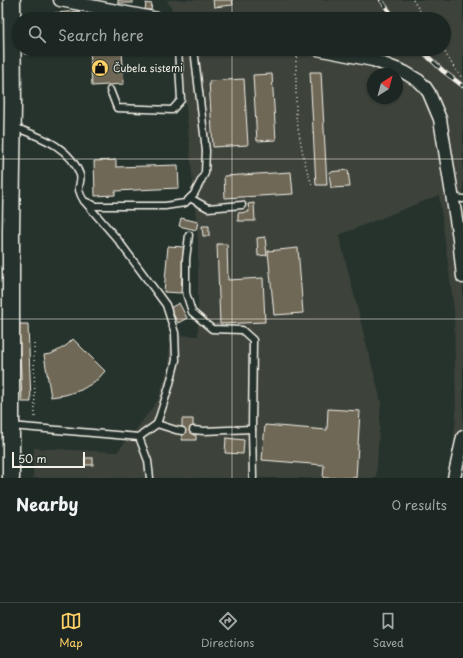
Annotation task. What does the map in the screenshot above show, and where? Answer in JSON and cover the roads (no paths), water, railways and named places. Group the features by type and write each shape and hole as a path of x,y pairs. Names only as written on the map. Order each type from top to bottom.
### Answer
{"main road":[{"path":"12,0 12,12"},
{"path":"11,478 6,425 13,126 12,56"}],"street":[{"path":"60,0 122,12"},
{"path":"353,56 373,60 404,72 419,81 429,93 440,119 458,198 459,238 463,277"},
{"path":"454,478 463,437"}],"lane":[{"path":"110,90 117,108 172,110 182,100 179,56"},
{"path":"84,201 96,206 165,206 185,203 194,194 205,173 206,151 195,56"},
{"path":"6,425 140,437 156,424 169,387 176,360 175,333 166,305 118,240 84,201 79,189 81,177 75,163 66,152 47,140 13,126"},
{"path":"190,198 208,208 242,205"},
{"path":"189,235 186,259 186,293 192,312 212,329 242,330 252,340 252,478"},
{"path":"156,424 182,431"},
{"path":"193,430 252,429"},
{"path":"140,437 148,461 150,478"}],"railway":[{"path":"381,0 390,12"},
{"path":"427,56 443,71 463,86"}],"place":[{"name":"Čubela sistemi","path":"100,68"}]}
